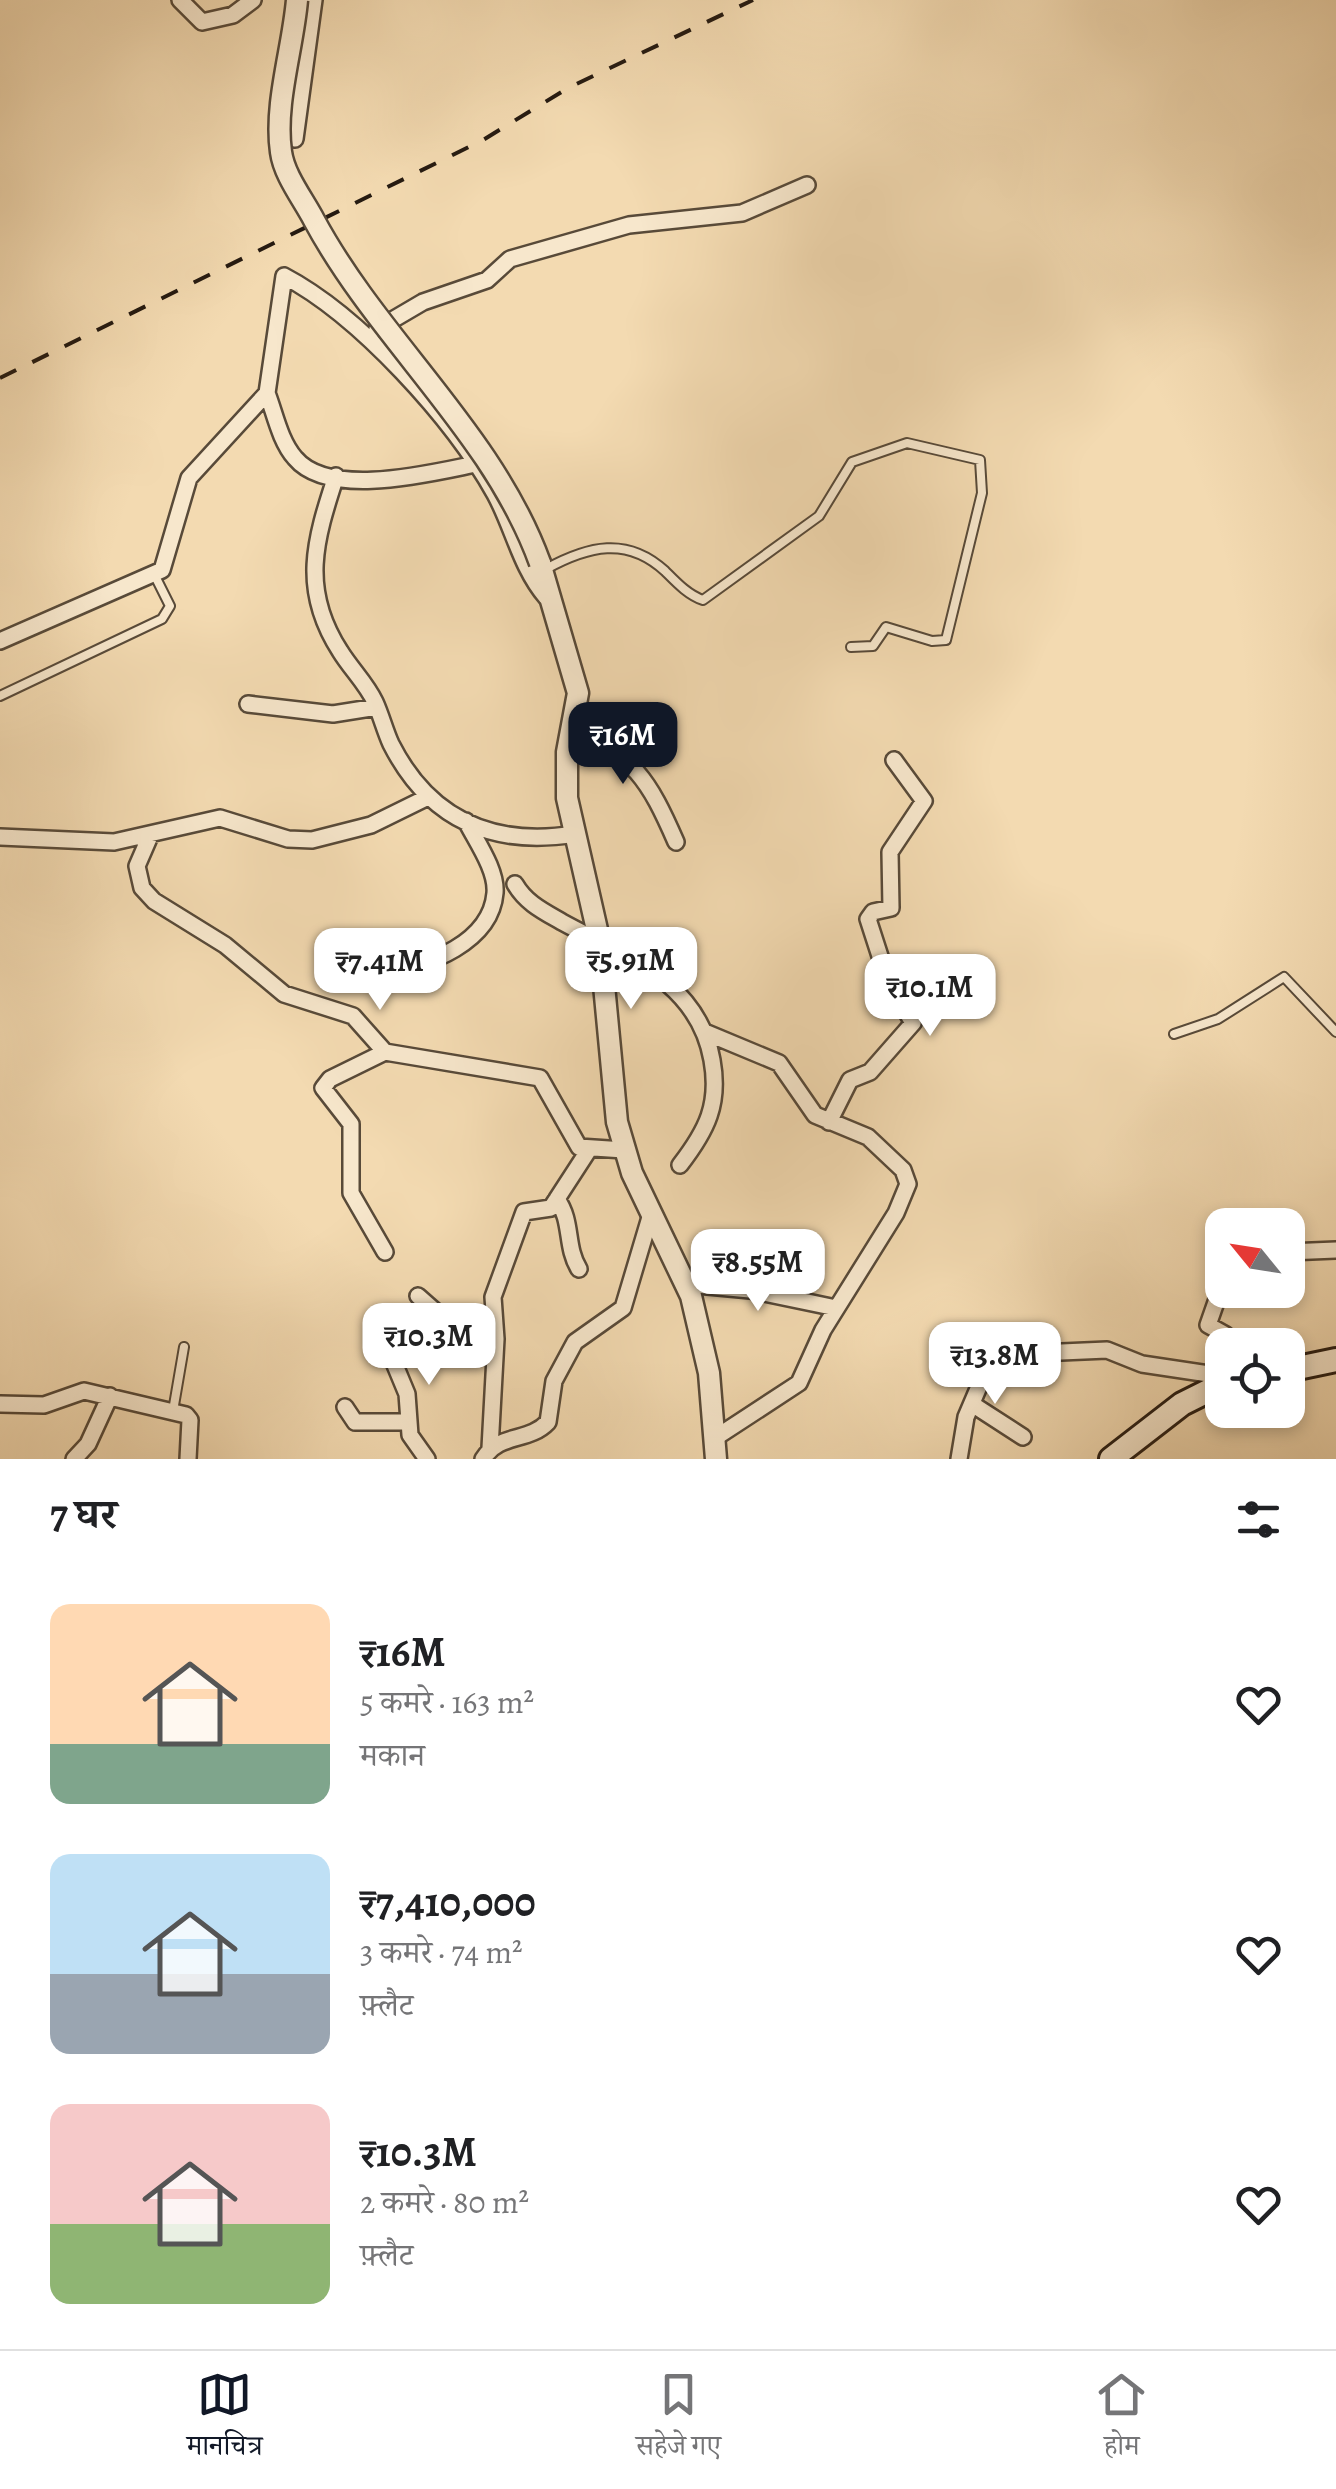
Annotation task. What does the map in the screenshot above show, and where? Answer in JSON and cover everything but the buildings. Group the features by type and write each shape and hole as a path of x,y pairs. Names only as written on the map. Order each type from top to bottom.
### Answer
{"main road":[{"path":"1305,1366 1336,1360"},
{"path":"1111,1459 1182,1404 1205,1392"}],"street":[{"path":"180,0 202,22 233,15 253,0"},
{"path":"298,0 282,111 285,166 331,251 384,328 499,475 540,567 578,693 566,775 600,943 617,1122 624,1150 686,1284 706,1350 716,1449"},
{"path":"295,139 314,0"},
{"path":"365,337 422,302 486,280 510,258 628,225 742,213 807,186"},
{"path":"0,642 155,576 167,561 189,478 267,393 276,360 284,276 333,306 365,337 476,464 532,576 551,604"},
{"path":"267,393 297,462 336,476 388,482 476,464"},
{"path":"336,476 315,540 316,592 332,637 377,707 392,746 428,797 466,820 511,839 575,834"},
{"path":"248,704 333,714 377,707"},
{"path":"571,728 619,752 644,777 676,842"},
{"path":"830,1122 850,1080 870,1072 913,1024 888,981 868,919 873,912 891,908 890,852 924,802 894,760"},
{"path":"0,837 102,842 150,836 220,818 288,839 312,840 372,825 428,797"},
{"path":"388,970 431,962 469,938 492,906 496,894 492,872 466,820"},
{"path":"150,836 137,866 139,881 148,895 225,945 284,994 353,1016 385,1052"},
{"path":"515,884 535,907 671,984 707,1032 717,1088 715,1105 680,1165"},
{"path":"707,1032 779,1063 792,1076 815,1115 868,1137 902,1170 908,1184 896,1213 836,1308 793,1390 716,1449"},
{"path":"385,1252 351,1193 351,1124 323,1088 330,1079 385,1052 540,1078 575,1143 588,1151 624,1150"},
{"path":"486,1453 496,1335 494,1297 520,1216 528,1210 551,1208 588,1151"},
{"path":"557,1199 568,1217 570,1251 578,1269"},
{"path":"486,1453 506,1438 538,1431 548,1422 554,1381 574,1342 624,1308 652,1214"},
{"path":"1305,1251 1336,1250"},
{"path":"686,1284 750,1290 836,1308"},
{"path":"418,1296 452,1326 496,1335"},
{"path":"969,1338 995,1349 1034,1356 1107,1350 1142,1364 1205,1373"},
{"path":"385,1341 407,1394 413,1442 427,1459"},
{"path":"960,1459 972,1404 995,1349"},
{"path":"0,1404 44,1405 84,1391 173,1411 190,1420 188,1459"},
{"path":"74,1459 88,1444 110,1396"},
{"path":"972,1404 1023,1437"},
{"path":"346,1407 355,1422 408,1422"}],"lane":[{"path":"540,567 572,557 630,548 648,555 692,596 703,600 819,516 852,462 907,442 980,460 982,493 946,640 932,641 886,626 873,646 852,646"},
{"path":"0,696 162,620 170,606 155,576"},
{"path":"1174,1034 1218,1019 1284,977 1336,1032"},
{"path":"173,1411 184,1348"}],"railway":[{"path":"0,378 483,140 568,88 753,0"}]}
